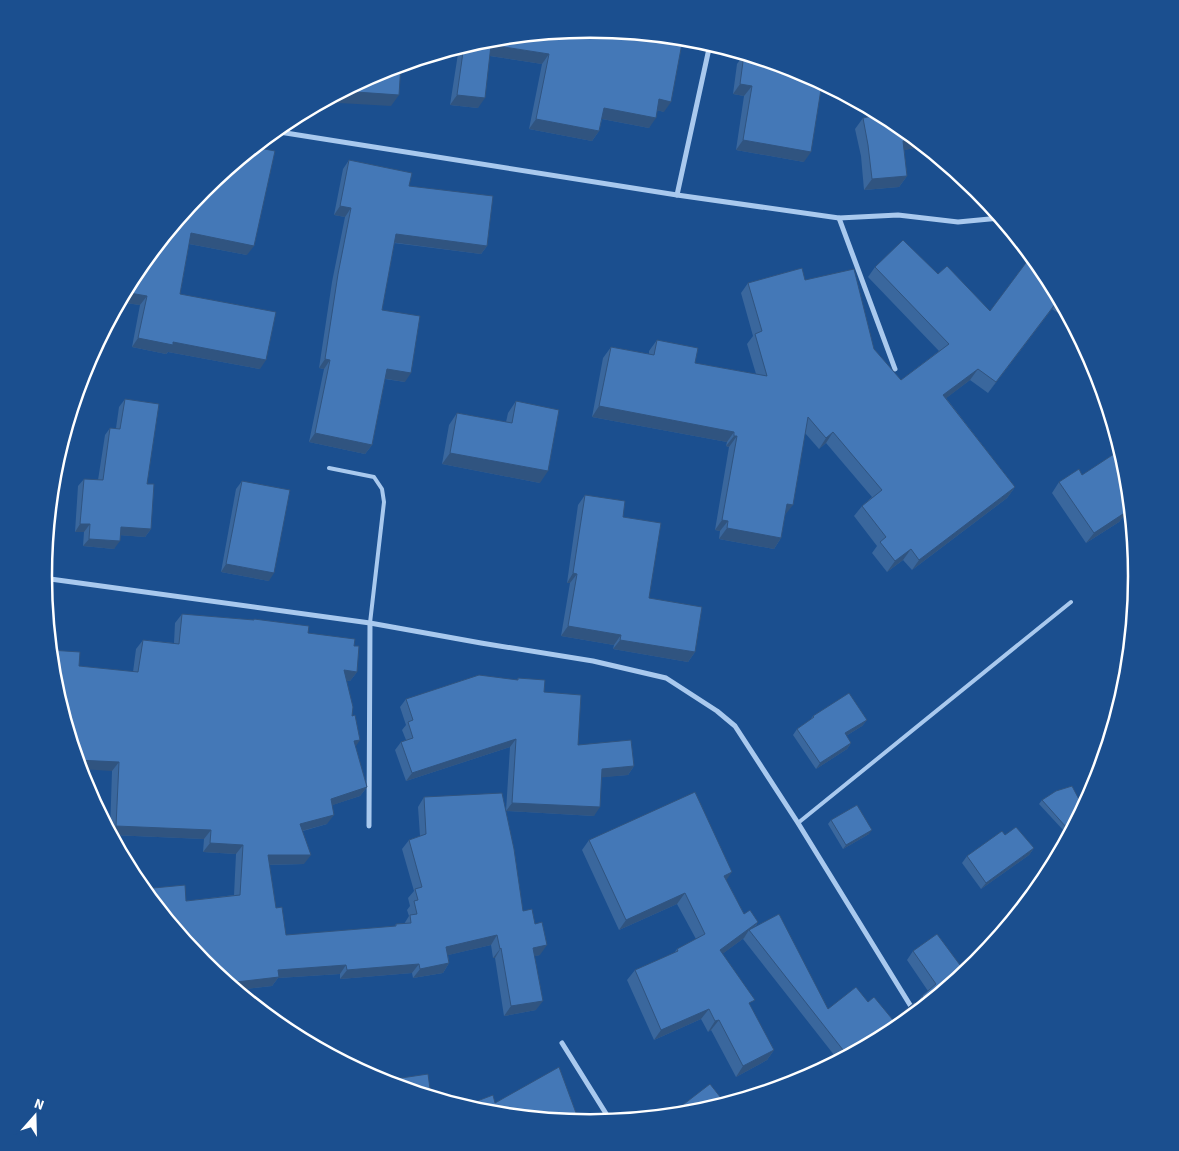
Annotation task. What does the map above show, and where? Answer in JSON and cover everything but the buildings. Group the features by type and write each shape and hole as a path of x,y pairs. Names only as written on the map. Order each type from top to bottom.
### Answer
{"street":[{"path":"677,195 708,51"},
{"path":"284,133 677,195 839,218 898,215 958,222 992,219"},
{"path":"839,218 895,369"},
{"path":"52,579 370,623 593,661 666,678 717,711 735,726 798,822 910,1007"},
{"path":"369,826 370,623"},
{"path":"562,1043 606,1113"}],"lane":[{"path":"328,468 374,477 382,489 384,502 370,623"},
{"path":"798,822 1071,602"}]}
